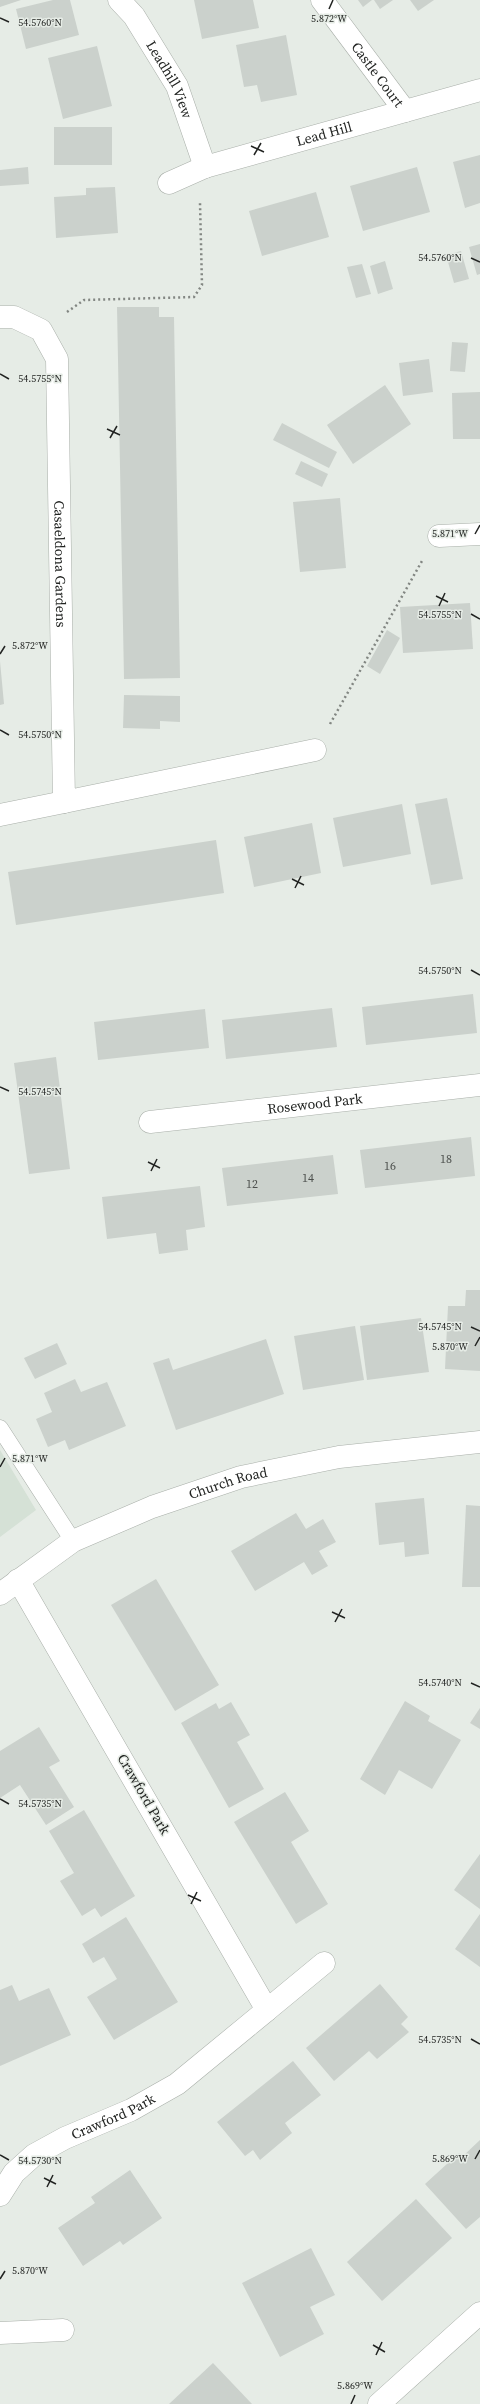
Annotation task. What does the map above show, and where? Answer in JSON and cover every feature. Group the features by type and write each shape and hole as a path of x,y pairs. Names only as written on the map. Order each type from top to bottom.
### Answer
{"street":[{"name":"Leadhill View","path":"119,0 134,16 177,86 205,167"},
{"name":"Castle Court","path":"322,0 405,111"},
{"name":"Lead Hill","path":"169,183 205,167 480,90"},
{"path":"0,317 14,317 41,330"},
{"name":"Casaeldona Gardens","path":"41,330 57,359 64,802"},
{"path":"439,536 480,534"},
{"path":"0,815 315,750"},
{"name":"Rosewood Park","path":"150,1122 480,1084"},
{"name":"Church Road","path":"0,1594 73,1541 152,1507 241,1477 339,1456 480,1442"},
{"name":"Crawford Park","path":"18,1580 268,2010"},
{"name":"Crawford Park","path":"0,2195 14,2173 34,2155 65,2138 131,2110 177,2084 324,1963"},
{"path":"379,2404 480,2313"},
{"path":"0,2333 63,2330"}],"lane":[{"path":"0,1428 73,1541"}],"path":[{"path":"41,330 84,300 194,297 202,285 200,203 205,167"},
{"path":"315,750 411,578 439,536"}],"shaded area":[{"path":"0,1450 36,1510 0,1537"}],"building":[{"path":"0,0 21,0 0,7"},
{"path":"53,0 70,0 79,35 26,49 16,9"},
{"path":"194,0 253,0 259,28 202,39"},
{"path":"358,0 372,0 363,7"},
{"path":"374,0 393,0 380,9"},
{"path":"410,0 434,0 418,11"},
{"path":"286,35 297,95 261,102 257,85 244,87 236,45"},
{"path":"97,46 112,106 63,119 48,58"},
{"path":"54,127 112,127 112,165 54,165"},
{"path":"480,155 480,203 465,208 453,162"},
{"path":"28,167 29,184 0,186 0,170"},
{"path":"417,167 430,212 363,231 350,186"},
{"path":"115,187 118,233 56,238 54,197 86,195 86,188"},
{"path":"316,192 329,237 262,256 249,211"},
{"path":"480,244 480,274 477,275 469,247"},
{"path":"461,251 469,279 454,283 446,255"},
{"path":"385,261 393,289 378,294 370,266"},
{"path":"362,264 371,294 356,298 347,267"},
{"path":"117,307 159,307 159,317 174,317 180,678 124,679"},
{"path":"452,342 468,343 465,372 450,371"},
{"path":"429,359 433,392 403,396 399,363"},
{"path":"385,385 411,424 353,464 327,425"},
{"path":"480,392 480,439 453,439 452,393"},
{"path":"282,423 337,452 329,468 273,440"},
{"path":"301,461 328,474 322,487 295,474"},
{"path":"340,498 346,568 300,572 293,502"},
{"path":"470,603 473,649 403,653 400,607"},
{"path":"387,630 400,638 380,674 367,666"},
{"path":"0,661 4,704 0,705"},
{"path":"124,695 180,696 180,722 160,721 160,729 123,728"},
{"path":"447,798 463,879 431,885 415,804"},
{"path":"402,804 411,854 343,867 333,818"},
{"path":"312,823 321,873 254,887 244,837"},
{"path":"216,840 224,893 16,925 8,872"},
{"path":"473,994 477,1033 366,1045 362,1007"},
{"path":"332,1008 337,1047 226,1059 222,1020"},
{"path":"205,1009 209,1048 98,1060 94,1022"},
{"path":"56,1057 70,1169 29,1174 14,1063"},
{"path":"471,1137 475,1176 365,1188 360,1150"},
{"path":"333,1155 338,1194 227,1206 222,1168"},
{"path":"200,1186 205,1227 186,1230 188,1250 159,1254 156,1233 107,1239 102,1197"},
{"path":"466,1290 480,1290 480,1371 445,1369 448,1306 465,1306"},
{"path":"421,1318 429,1372 367,1380 360,1326"},
{"path":"355,1326 364,1380 303,1390 294,1336"},
{"path":"266,1339 284,1394 176,1430 153,1363 169,1358 173,1370"},
{"path":"57,1343 67,1364 35,1379 24,1358"},
{"path":"75,1379 81,1392 107,1382 126,1426 69,1450 65,1440 48,1447 36,1419 52,1412 44,1393"},
{"path":"424,1498 429,1554 405,1557 404,1542 379,1545 375,1503"},
{"path":"466,1505 480,1506 480,1587 462,1587"},
{"path":"296,1513 306,1529 323,1519 336,1542 319,1551 328,1566 312,1575 304,1562 255,1591 231,1551"},
{"path":"156,1579 219,1685 175,1711 111,1605"},
{"path":"405,1701 430,1716 428,1721 461,1740 432,1789 399,1770 385,1795 360,1779"},
{"path":"231,1702 250,1735 237,1742 264,1789 229,1808 181,1723 216,1703 219,1709"},
{"path":"480,1708 480,1729 470,1723"},
{"path":"39,1727 60,1761 49,1767 74,1807 46,1825 20,1785 0,1798 0,1751"},
{"path":"285,1792 309,1831 291,1842 328,1904 296,1924 234,1822"},
{"path":"84,1810 135,1896 101,1917 95,1908 82,1916 60,1881 74,1873 49,1831"},
{"path":"480,1854 480,1909 454,1890"},
{"path":"480,1914 480,1967 455,1949"},
{"path":"126,1917 178,2002 114,2040 87,1997 117,1979 104,1957 93,1963 82,1944"},
{"path":"380,1984 408,2017 401,2024 409,2032 377,2059 369,2051 334,2081 306,2048"},
{"path":"12,1985 19,2001 49,1988 71,2035 0,2066 0,1990"},
{"path":"293,2061 321,2095 285,2123 292,2133 260,2160 253,2150 245,2156 217,2122"},
{"path":"480,2140 480,2217 466,2229 425,2184 459,2153 462,2157"},
{"path":"130,2170 162,2218 123,2245 120,2241 83,2266 58,2228 95,2203 91,2197"},
{"path":"416,2199 452,2238 382,2301 347,2262"},
{"path":"311,2248 335,2295 310,2307 324,2334 280,2357 242,2283"},
{"path":"213,2363 252,2404 169,2404"}]}
